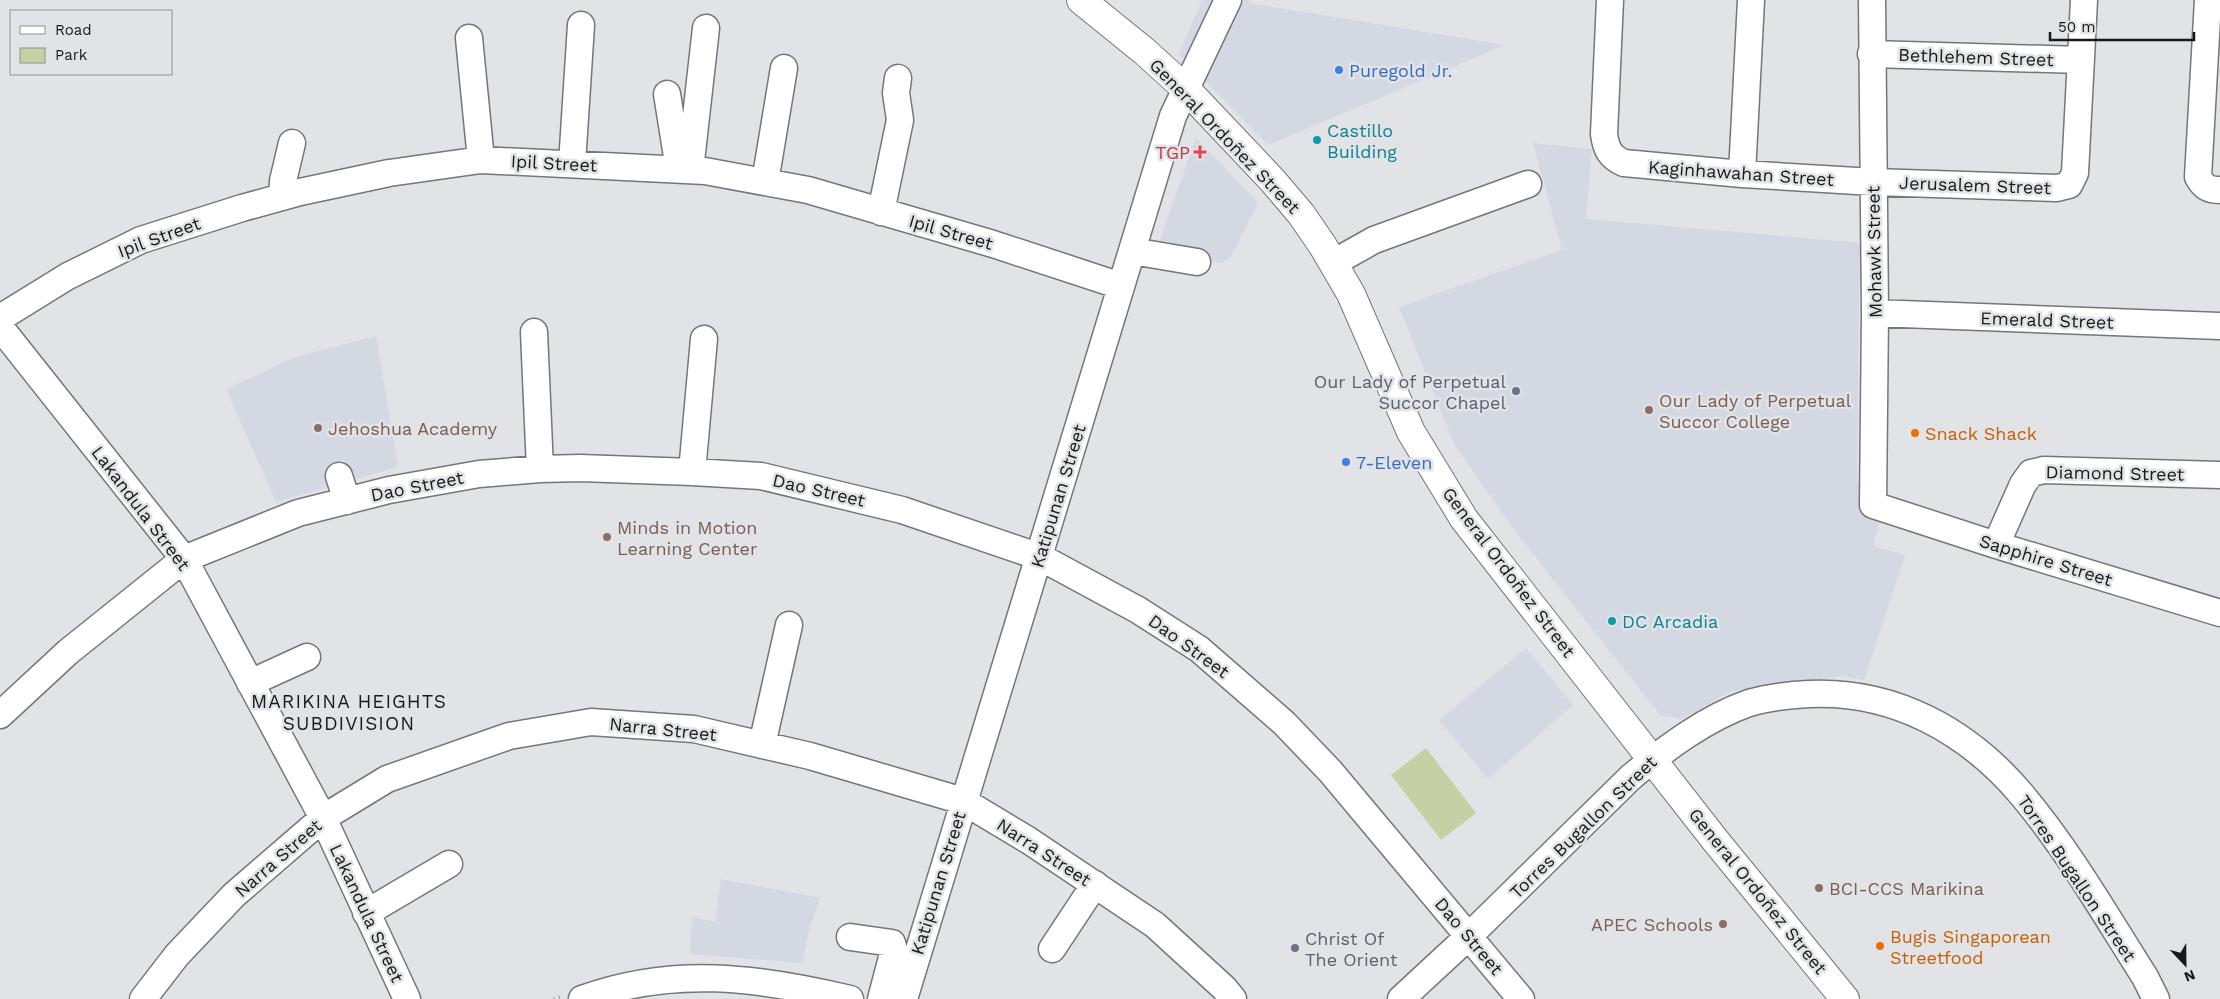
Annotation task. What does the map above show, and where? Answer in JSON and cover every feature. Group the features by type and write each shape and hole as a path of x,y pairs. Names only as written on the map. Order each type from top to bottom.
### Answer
{"main road":[{"name":"General Ordoñez Street","path":"1081,0 1186,89 1273,181 1313,230 1357,307 1411,432 1453,502 1480,540 1760,896 1845,999"}],"street":[{"name":"Katipunan Street","path":"904,999 1173,116 1228,0"},
{"name":"Kaginhawahan Street","path":"1610,0 1604,134 1611,156 1624,163 1742,174 1873,182"},
{"path":"1742,174 1751,0"},
{"name":"Mohawk Street","path":"1872,0 1871,54 1875,314 1873,505"},
{"name":"Jerusalem Street","path":"1873,182 2058,188 2069,186 2075,173 2084,0"},
{"path":"2208,0 2198,176 2203,185 2209,190 2220,190"},
{"path":"572,164 581,25"},
{"path":"684,170 706,28"},
{"path":"469,38 481,160"},
{"name":"Bethlehem Street","path":"1871,54 2081,60"},
{"path":"765,182 784,68"},
{"path":"881,212 900,120 896,93 898,78"},
{"path":"667,94 684,170"},
{"path":"282,197 283,181 292,143"},
{"name":"Ipil Street","path":"0,318 68,276 141,240 282,197 390,173 481,160 704,170 808,190 993,244 1121,286"},
{"path":"1333,263 1374,240 1528,184"},
{"path":"1132,251 1197,262"},
{"name":"Emerald Street","path":"1875,314 2220,326"},
{"name":"Lakandula Street","path":"0,327 184,560 323,818 406,999"},
{"path":"534,332 540,469"},
{"path":"692,472 704,339"},
{"name":"Dao Street","path":"0,715 68,652 184,560 298,514 389,490 479,474 540,469 692,472 761,476 902,510 1040,557 1138,610 1199,650 1256,697 1330,770 1521,999"},
{"name":"Diamond Street","path":"1996,545 2023,484 2031,473 2044,470 2220,475"},
{"path":"339,476 347,501"},
{"name":"Sapphire Street","path":"1873,505 1996,545 2220,613"},
{"path":"762,745 789,625"},
{"path":"250,683 307,657"},
{"name":"Torres Bugallon Street","path":"1401,999 1469,936 1631,777 1652,759 1688,734 1734,709 1777,696 1837,694 1868,697 1898,705 1941,725 1980,753 2023,796 2079,874 2156,999"},
{"name":"Narra Street","path":"143,999 177,955 234,896 323,818 387,779 509,736 591,722 694,729 810,756 963,801 1028,840 1154,924 1224,988 1232,999"},
{"path":"366,913 449,864"},
{"path":"1052,949 1095,884"},
{"path":"850,937 892,943 894,950 881,999"},
{"path":"582,999 629,984 703,977 757,980 850,999"}],"shaded area":[{"name":"Puregold Jr.","path":"1202,0 1250,0 1249,3 1505,45 1268,145 1179,54"},
{"path":"1196,138 1258,203 1231,257 1222,263 1156,251"},
{"name":"Our Lady of Perpetual Succor College","path":"1533,143 1592,149 1586,219 1862,243 1859,282 1857,481 1866,504 1861,506 1865,515 1880,520 1873,546 1905,555 1864,680 1843,676 1731,691 1682,719 1660,715 1515,531 1455,446 1399,307 1562,250"},
{"name":"Jehoshua Academy","path":"376,336 398,467 276,502 226,389 296,357"},
{"path":"1526,648 1573,705 1488,779 1439,720"},
{"path":"721,879 820,898 809,930 802,963 690,954 692,917 715,922"}],"green space":[{"path":"1426,748 1476,813 1441,840 1391,775"}],"place":[{"name":"Puregold Jr.","path":"1339,70"},
{"name":"Castillo Building","path":"1317,140"},
{"name":"TGP","path":"1200,152"},
{"name":"Our Lady of Perpetual Succor Chapel","path":"1516,391"},
{"name":"Our Lady of Perpetual Succor College","path":"1649,410"},
{"name":"Jehoshua Academy","path":"318,428"},
{"name":"Snack Shack","path":"1915,433"},
{"name":"7-Eleven","path":"1346,462"},
{"name":"Minds in Motion Learning Center","path":"607,537"},
{"name":"DC Arcadia","path":"1612,621"},
{"name":"BCI-CCS Marikina","path":"1819,888"},
{"name":"APEC Schools","path":"1723,924"},
{"name":"Bugis Singaporean Streetfood","path":"1880,946"},
{"name":"Christ Of The Orient","path":"1295,948"}],"district":[{"name":"MARIKINA HEIGHTS SUBDIVISION","path":"349,712"}]}
